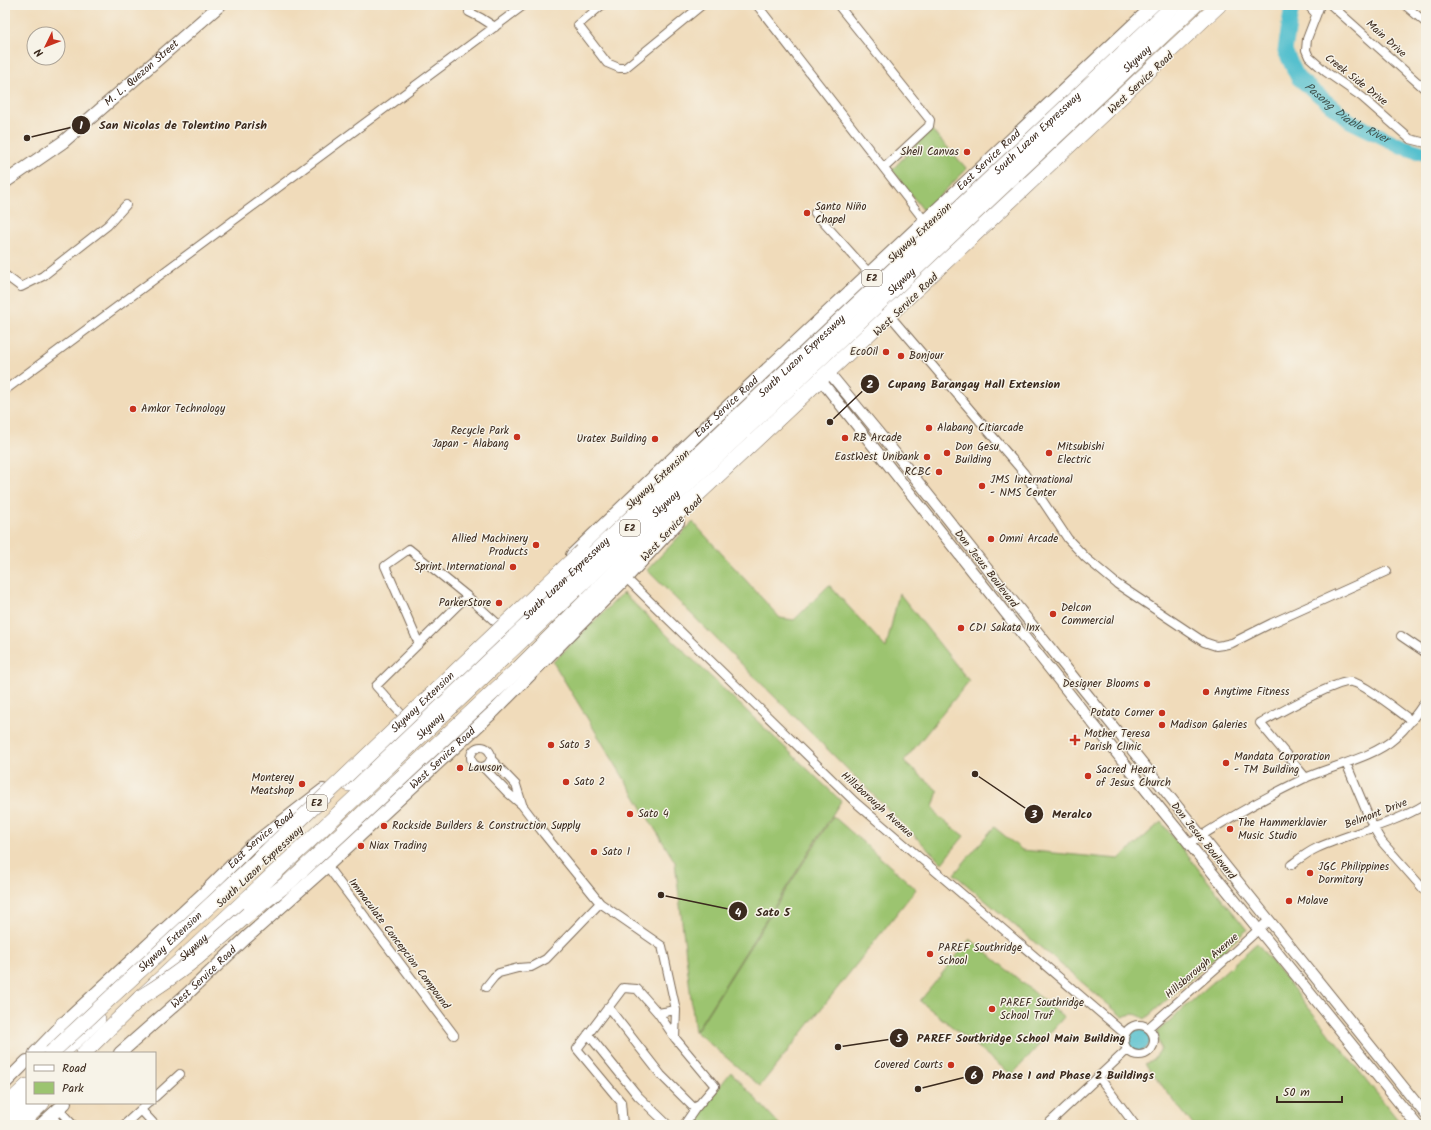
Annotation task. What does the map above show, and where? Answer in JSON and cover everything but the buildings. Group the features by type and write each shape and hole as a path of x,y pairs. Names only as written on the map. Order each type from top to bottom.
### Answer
{"highway":[{"name":"Skyway Extension","path":"53,1052 218,898 594,540 1161,5"},
{"name":"South Luzon Expressway","path":"63,1052 1174,5"},
{"name":"Skyway","path":"77,1052 1185,5"},
{"name":"Skyway","path":"85,1052 141,997 318,833 1195,5"},
{"name":"South Luzon Expressway","path":"96,1052 1201,5"},
{"name":"E2","path":"141,997 164,983 193,962 248,914 289,882 519,668 615,572 1219,5"},
{"path":"52,1052 63,1024"},
{"path":"5,1096 26,1076"},
{"path":"5,1107 26,1087"},
{"path":"5,1122 26,1101"},
{"path":"11,1125 33,1104"},
{"path":"19,1125 41,1104"}],"main road":[{"name":"M. L. Quezon Street","path":"5,182 63,142 220,5"},
{"name":"East Service Road","path":"36,1052 63,1024 252,846 322,791 351,766 500,626 616,512 924,220 1154,5"},
{"name":"West Service Road","path":"121,1052 187,994 246,938 327,866 464,739 549,657 626,578 692,507 1223,5"},
{"path":"5,1083 26,1062"},
{"path":"41,1125 58,1109"}],"street":[{"path":"5,390 524,5"},
{"path":"602,5 578,25 608,63 619,68 625,68 702,5"},
{"path":"757,5 924,220"},
{"path":"838,5 930,120 929,126 884,168"},
{"path":"1308,5 1316,14"},
{"name":"Creek Side Drive","path":"1320,5 1307,39 1306,50 1309,57 1326,72 1362,97 1410,140 1426,143"},
{"name":"Main Drive","path":"1331,5 1426,90"},
{"path":"1405,5 1424,20"},
{"path":"470,12 482,18 494,27"},
{"path":"5,275 21,287 43,276 108,225 126,205"},
{"path":"815,213 869,273"},
{"path":"892,318 1024,473 1068,539 1086,558 1117,584 1204,642 1216,646 1232,643 1272,623 1387,571"},
{"name":"Don Jesus Boulevard","path":"827,379 888,444 1426,1115"},
{"name":"Don Jesus Boulevard","path":"827,379 939,529 1233,898 1417,1125"},
{"path":"939,529 949,521"},
{"path":"419,644 385,566 410,549 468,596 500,626"},
{"name":"Hillsborough Avenue","path":"626,578 855,802 1125,1034"},
{"path":"403,716 376,686 468,596"},
{"path":"1401,636 1426,653"},
{"path":"1306,778 1260,723 1345,681 1353,682 1364,687 1412,720"},
{"path":"1190,844 1246,808 1306,778 1380,748 1395,738 1412,720 1426,700"},
{"path":"464,739 474,749"},
{"path":"522,805 516,786 493,761 491,753 486,748 480,746 474,749 471,754 471,760 475,765 483,767 522,805 600,903 662,946 676,1010 675,1038"},
{"path":"483,767 493,761"},
{"path":"1346,763 1372,827 1382,842 1426,892"},
{"name":"Belmont Drive","path":"1291,865 1316,849 1372,827 1389,822 1426,804"},
{"name":"Immaculate Concepcion Compound","path":"327,866 454,1035"},
{"path":"1233,898 1245,889"},
{"path":"486,987 494,977 499,974 518,968 531,967 546,960 600,903"},
{"name":"Hillsborough Avenue","path":"1148,1028 1260,930 1269,920"},
{"path":"623,1125 621,1102 576,1049 623,988 637,989 658,1013 675,1038 715,1086 695,1109 684,1125"},
{"path":"608,1007 661,1074 695,1109"},
{"path":"658,1013 676,1010"},
{"path":"1138,1025 1148,1028 1153,1037 1150,1051 1141,1055 1131,1053 1127,1050 1124,1042 1125,1034 1132,1027 1138,1025"},
{"path":"588,1034 638,1096 668,1125"},
{"path":"1047,1125 1127,1050"},
{"path":"156,1095 180,1074"},
{"path":"1098,1077 1136,1125"},
{"path":"1388,1088 1398,1080"},
{"path":"124,1125 147,1104"},
{"path":"58,1109 73,1125"},
{"path":"58,1109 60,1125"},
{"path":"141,1110 155,1125"}],"green space":[{"path":"931,129 967,169 924,211 892,170"},
{"path":"693,522 780,618 794,620 829,585 886,648 899,593 969,681 904,761 938,791 933,807 938,816 964,836 942,863 647,570"},
{"path":"623,593 841,801 695,1032 675,862 553,662"},
{"path":"833,816 916,889 760,1086 696,1032"},
{"path":"1161,822 1247,930 1145,1019 1134,1014 1123,1017 954,874 994,827 1022,850 1119,859"},
{"name":"PAREF Southridge School Truf","path":"970,939 1064,1017 1012,1075 920,1001"},
{"path":"1257,943 1402,1125 1193,1125 1145,1064 1154,1059 1161,1049 1157,1032"},
{"path":"731,1072 780,1125 689,1125"}],"water":[{"path":"1139,1029 1147,1032 1150,1040 1147,1048 1139,1051 1131,1048 1128,1040 1131,1032"}],"waterway":[{"name":"Pasong Diablo River","path":"1292,5 1285,51 1298,78 1350,121 1403,147 1426,154"}],"place":[{"name":"San Nicolas de Tolentino Parish","path":"27,138"},
{"name":"Shell Canvas","path":"967,152"},
{"name":"Santo Niño Chapel","path":"807,213"},
{"name":"EcoOil","path":"886,352"},
{"name":"Bonjour","path":"901,356"},
{"name":"Amkor Technology","path":"133,409"},
{"name":"Cupang Barangay Hall Extension","path":"830,422"},
{"name":"Alabang Citiarcade","path":"929,428"},
{"name":"Recycle Park Japan - Alabang","path":"517,437"},
{"name":"RB Arcade","path":"845,438"},
{"name":"Uratex Building","path":"655,439"},
{"name":"Don Gesu Building","path":"947,453"},
{"name":"Mitsubishi Electric","path":"1049,453"},
{"name":"EastWest Unibank","path":"927,457"},
{"name":"RCBC","path":"939,472"},
{"name":"JMS International - NMS Center","path":"982,486"},
{"name":"Omni Arcade","path":"991,539"},
{"name":"Allied Machinery Products","path":"536,545"},
{"name":"Sprint International","path":"513,567"},
{"name":"ParkerStore","path":"499,603"},
{"name":"Delcon Commercial","path":"1053,614"},
{"name":"CDI Sakata Inx","path":"961,628"},
{"name":"Designer Blooms","path":"1147,684"},
{"name":"Anytime Fitness","path":"1206,692"},
{"name":"Potato Corner","path":"1162,713"},
{"name":"Madison Galeries","path":"1162,725"},
{"name":"Mother Teresa Parish Clinic","path":"1075,740"},
{"name":"Sato 3","path":"551,745"},
{"name":"Mandata Corporation - TM Building","path":"1226,763"},
{"name":"Lawson","path":"460,768"},
{"name":"Meralco","path":"975,774"},
{"name":"Sacred Heart of Jesus Church","path":"1088,776"},
{"name":"Sato 2","path":"566,782"},
{"name":"Monterey Meatshop","path":"302,784"},
{"name":"Sato 4","path":"630,814"},
{"name":"Rockside Builders & Construction Supply","path":"384,826"},
{"name":"The Hammerklavier Music Studio","path":"1230,829"},
{"name":"Niax Trading","path":"361,846"},
{"name":"Sato 1","path":"594,852"},
{"name":"JGC Philippines Dormitory","path":"1310,873"},
{"name":"Sato 5","path":"661,895"},
{"name":"Molave","path":"1289,901"},
{"name":"PAREF Southridge School","path":"930,954"},
{"name":"PAREF Southridge School Truf","path":"992,1009"},
{"name":"PAREF Southridge School Main Building","path":"838,1047"},
{"name":"Covered Courts","path":"951,1065"},
{"name":"Phase 1 and Phase 2 Buildings","path":"918,1089"}]}
